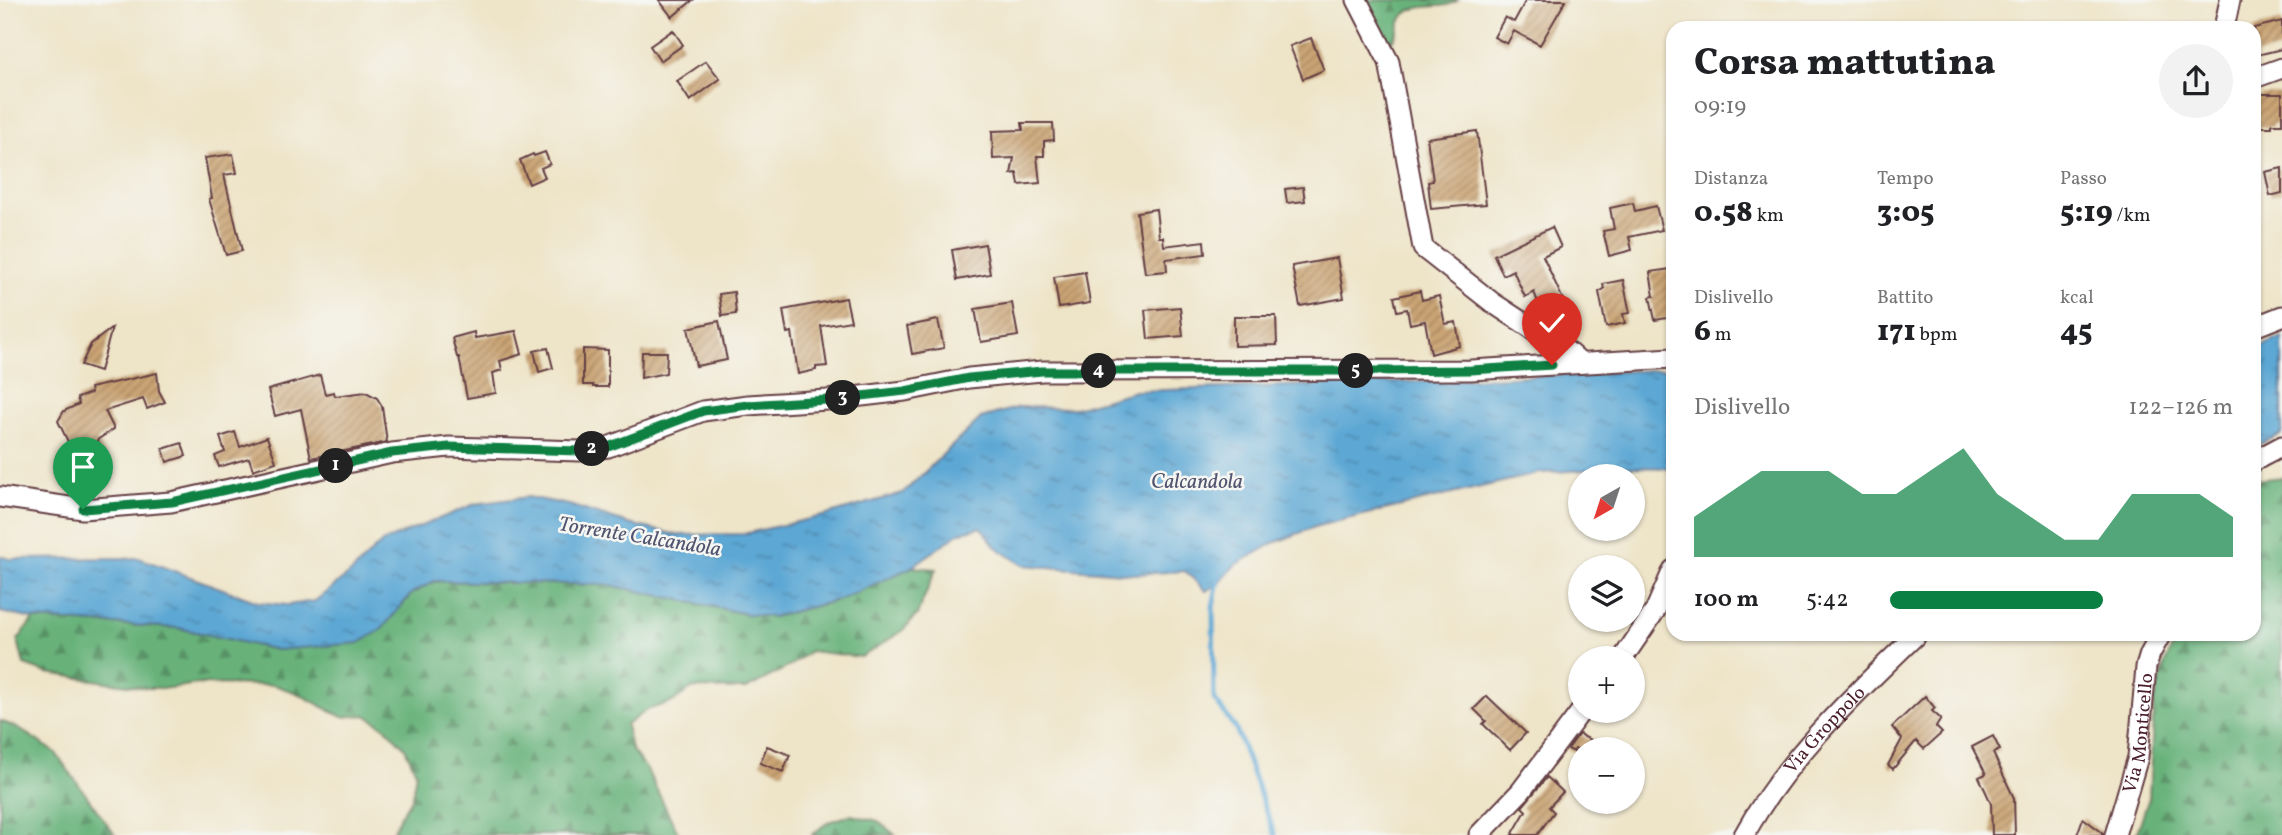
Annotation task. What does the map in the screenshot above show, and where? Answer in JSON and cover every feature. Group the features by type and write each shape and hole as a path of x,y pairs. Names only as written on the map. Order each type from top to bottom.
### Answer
{"street":[{"path":"1357,0 1389,62 1423,248 1493,303 1568,352 1580,363"},
{"path":"2221,21 2230,0"},
{"path":"2261,76 2282,68"},
{"path":"2261,324 2282,316"},
{"path":"0,496 83,509 172,502 392,453 449,447 579,451 608,447 703,411 892,393 969,378 1042,371 1471,370 1666,358"},
{"path":"2261,457 2282,446"},
{"path":"1630,646 1655,611 1666,585"},
{"name":"Via Groppolo","path":"1744,835 1761,804 1788,768 1856,693 1910,641"},
{"name":"Via Monticello","path":"2115,835 2138,757 2147,667 2157,641"},
{"path":"1479,835 1521,791 1572,723"}],"green space":[{"path":"1364,0 1458,0 1447,5 1409,11 1402,18 1396,35 1389,44"},
{"path":"2282,477 2282,835 2136,835 2149,798 2154,703 2166,660 2176,641 2261,641 2261,479"},
{"path":"912,567 936,569 917,615 901,632 861,657 810,651 790,666 746,689 693,688 672,702 647,710 626,725 631,749 647,770 679,835 392,835 412,797 416,772 405,748 387,729 366,715 342,717 297,693 274,685 196,684 147,688 47,673 24,665 18,640 33,619 178,628 277,650 381,630 412,593 435,581 610,585 772,617 842,599"},
{"path":"0,721 16,727 55,752 115,835 0,835"},
{"path":"851,815 878,821 895,835 812,835 828,822"}],"water":[{"path":"2282,337 2282,434 2261,444 2261,347"},
{"name":"Calcandola","path":"1666,369 1666,468 1645,467 1645,464 1568,464 1568,471 1540,473 1317,526 1274,543 1234,566 1217,585 1206,591 1185,571 1135,574 1023,565 996,547 981,527 959,533 912,567 842,599 772,617 610,585 435,581 412,593 381,630 359,643 277,650 178,628 33,619 0,612 0,556 9,559 139,558 258,602 287,605 315,601 352,572 382,542 475,504 528,497 569,505 629,524 678,535 743,534 823,516 903,493 981,418 1020,407 1075,408 1135,391"}],"building":[{"path":"659,0 693,0 672,17"},
{"path":"1526,0 1566,0 1540,45 1514,31 1507,44 1494,37 1505,17 1514,22"},
{"path":"2282,21 2282,49 2261,54 2261,26"},
{"path":"673,30 683,45 660,61 650,46"},
{"path":"1311,38 1324,70 1303,79 1290,46"},
{"path":"706,61 720,79 690,101 677,81"},
{"path":"2282,94 2282,124 2261,127 2261,96"},
{"path":"1022,123 1053,123 1054,140 1044,141 1044,156 1037,156 1040,183 1019,185 1017,173 1011,174 1014,158 993,159 992,131 1023,130"},
{"path":"1477,131 1486,204 1431,209 1428,182 1433,181 1427,138"},
{"path":"545,152 550,164 541,168 545,177 529,184 520,160"},
{"path":"233,154 237,173 224,175 242,251 226,255 209,199 212,198 205,158"},
{"path":"2282,168 2282,193 2270,196 2265,172"},
{"path":"1303,187 1305,201 1287,203 1285,189"},
{"path":"1633,203 1635,211 1656,206 1662,230 1629,237 1632,250 1609,256 1603,231 1614,229 1610,208"},
{"path":"1156,209 1159,237 1163,237 1164,246 1204,241 1205,254 1166,259 1167,271 1145,273 1137,212"},
{"path":"1552,227 1561,247 1543,256 1564,302 1549,310 1544,299 1538,302 1534,292 1525,297 1513,270 1503,275 1494,255"},
{"path":"985,244 990,274 957,280 952,250"},
{"path":"1337,258 1344,298 1300,306 1292,266"},
{"path":"1666,270 1666,318 1655,320 1650,297 1654,296 1650,272"},
{"path":"1085,272 1090,303 1059,308 1054,277"},
{"path":"1623,280 1630,313 1623,314 1625,323 1606,327 1599,292 1604,289 1603,284"},
{"path":"1420,291 1422,300 1439,296 1445,324 1456,322 1460,346 1431,354 1425,321 1410,324 1407,309 1397,311 1394,297"},
{"path":"734,292 736,314 722,316 719,294"},
{"path":"846,298 851,321 821,326 827,366 798,374 792,332 787,333 783,310"},
{"path":"1012,303 1018,336 981,342 975,309"},
{"path":"1180,307 1183,336 1148,339 1145,310"},
{"path":"1234,316 1276,316 1277,345 1234,346"},
{"path":"938,320 944,348 912,354 907,326"},
{"path":"719,321 727,360 696,366 688,328"},
{"path":"112,328 100,371 81,365 91,344"},
{"path":"516,331 522,354 500,361 502,370 493,373 496,393 467,398 459,357 452,338 474,332 475,338"},
{"path":"548,348 553,368 539,372 534,351"},
{"path":"583,349 608,350 608,387 583,385"},
{"path":"642,352 667,352 666,373 641,378"},
{"path":"157,373 159,391 165,402 147,409 143,399 105,411 114,429 97,440 109,461 83,473 58,421 64,411 79,404 77,398 91,393 90,388"},
{"path":"320,375 325,394 334,392 335,396 366,392 377,398 382,406 387,442 311,458 301,409 275,416 268,390"},
{"path":"235,432 240,447 267,437 276,462 253,470 249,458 219,467 215,456 225,452 220,437"},
{"path":"182,443 186,456 167,462 163,449"},
{"path":"1487,696 1526,733 1510,750 1483,724 1486,721 1474,709"},
{"path":"1925,696 1935,708 1932,711 1941,719 1936,727 1942,733 1924,749 1916,741 1893,769 1888,765 1902,739 1892,727"},
{"path":"1993,736 2000,750 1993,753 2014,798 2015,835 1992,835 1991,803 1979,777 1986,774 1972,747"},
{"path":"767,746 790,755 783,772 760,763"},
{"path":"1547,777 1563,792 1549,807 1554,812 1537,835 1512,835 1526,811 1522,807"},
{"path":"2083,818 2103,833 2103,835 2077,835"}],"waterway":[{"path":"1218,580 1213,607 1214,699 1236,729 1275,835"}],"route":[{"path":"83,509 172,502 392,453 449,447 579,451 608,447 703,411 905,391 969,378 1042,371 1471,370 1552,365"}],"water label":[{"name":"Torrente Calcandola","path":"640,536"}]}
